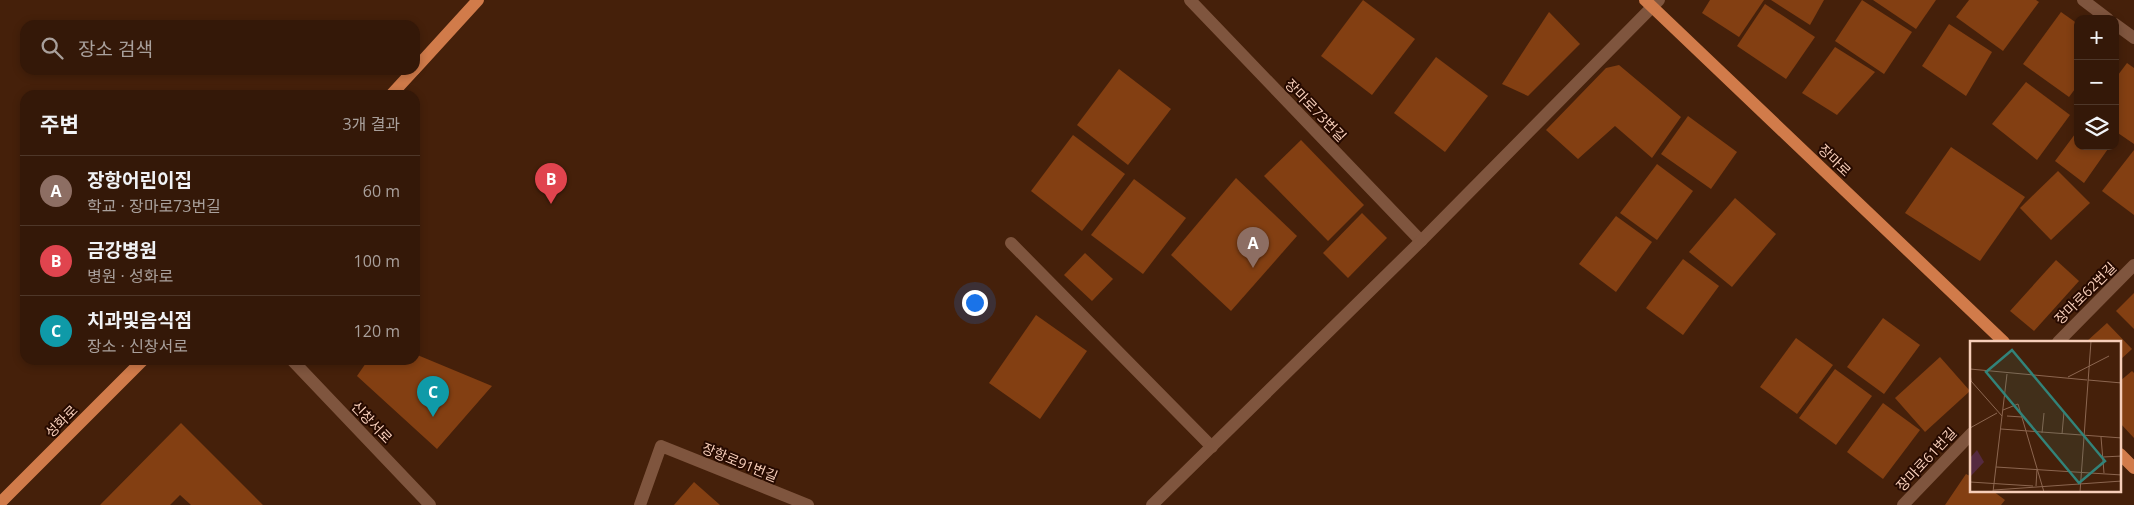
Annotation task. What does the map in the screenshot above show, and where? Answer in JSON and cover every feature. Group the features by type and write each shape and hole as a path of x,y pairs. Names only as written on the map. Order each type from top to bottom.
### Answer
{"main road":[{"path":"420,64 478,0"},
{"name":"장마로","path":"1652,2 2003,341"},
{"path":"396,90 410,75"},
{"name":"성화로","path":"0,503 138,365"},
{"path":"2122,456 2134,468"}],"street":[{"name":"장마로73번길","path":"1190,0 1421,241"},
{"path":"2083,0 2103,15"},
{"path":"1152,505 1421,241 1652,2"},
{"path":"2119,27 2134,38"},
{"path":"1011,243 1212,446"},
{"name":"장마로62번길","path":"2059,341 2134,265"},
{"name":"신창서로","path":"297,365 430,505"},
{"name":"장마로61번길","path":"1903,505 1970,435"},
{"name":"장항로91번길","path":"640,505 662,446 808,505"}],"building":[{"path":"1363,0 1415,39 1372,95 1321,56"},
{"path":"1710,0 1764,0 1739,37 1702,13"},
{"path":"1771,0 1824,0 1810,25"},
{"path":"1862,0 1912,32 1884,74 1835,41"},
{"path":"1873,0 1936,0 1916,29"},
{"path":"1969,0 2036,0 2039,2 2003,51 1956,17"},
{"path":"1765,4 1815,37 1786,79 1737,46"},
{"path":"1549,12 1580,44 1528,96 1502,84"},
{"path":"2061,12 2074,21 2074,90 2069,97 2023,64"},
{"path":"1949,24 1992,52 1966,96 1922,66"},
{"path":"1835,47 1875,72 1837,115 1802,93"},
{"path":"1436,57 1488,96 1445,152 1394,113"},
{"path":"2127,63 2134,68 2134,144 2119,134 2119,74"},
{"path":"1619,65 1681,117 1652,158 1615,126 1578,159 1546,130 1606,68"},
{"path":"1119,69 1171,109 1128,165 1077,125"},
{"path":"2026,82 2070,115 2037,160 1992,124"},
{"path":"1688,116 1737,152 1711,189 1661,154"},
{"path":"1073,135 1125,174 1082,231 1031,191"},
{"path":"2074,135 2074,150 2107,150 2084,183 2055,161"},
{"path":"1301,140 1364,205 1328,241 1264,176"},
{"path":"1951,147 2025,197 1980,261 1905,213"},
{"path":"2134,150 2134,215 2102,191"},
{"path":"1657,164 1693,191 1657,240 1620,213"},
{"path":"2058,171 2090,203 2051,240 2020,208"},
{"path":"1236,178 1297,236 1231,311 1171,255"},
{"path":"1134,179 1186,218 1143,274 1091,235"},
{"path":"1735,198 1776,234 1732,287 1689,252"},
{"path":"1362,213 1387,238 1348,278 1323,253"},
{"path":"1616,216 1652,242 1616,292 1579,264"},
{"path":"1085,253 1113,279 1092,301 1064,275"},
{"path":"1683,259 1719,286 1683,335 1646,308"},
{"path":"2056,260 2079,281 2034,331 2010,311"},
{"path":"2134,293 2134,329 2116,311"},
{"path":"1036,315 1087,351 1040,419 989,383"},
{"path":"1883,318 1920,345 1884,394 1847,367"},
{"path":"2107,323 2132,349 2122,358 2122,341 2087,341"},
{"path":"1796,338 1833,365 1797,414 1760,387"},
{"path":"420,356 492,386 437,449 357,376 365,365 420,365"},
{"path":"1940,357 1970,391 1925,432 1895,398"},
{"path":"1835,369 1872,396 1836,445 1799,418"},
{"path":"2132,371 2134,373 2134,438 2122,425 2122,379"},
{"path":"1883,403 1920,430 1883,479 1847,452"},
{"path":"181,423 263,505 191,505 180,495 170,505 100,505"},
{"path":"1966,474 1970,476 1970,492 1994,492 2005,500 2001,505 1945,505"},
{"path":"694,482 720,505 674,505"}],"place":[{"name":"금강병원","path":"551,204"},
{"name":"장항어린이집","path":"1253,268"},
{"name":"치과및음식점","path":"433,417"}]}
